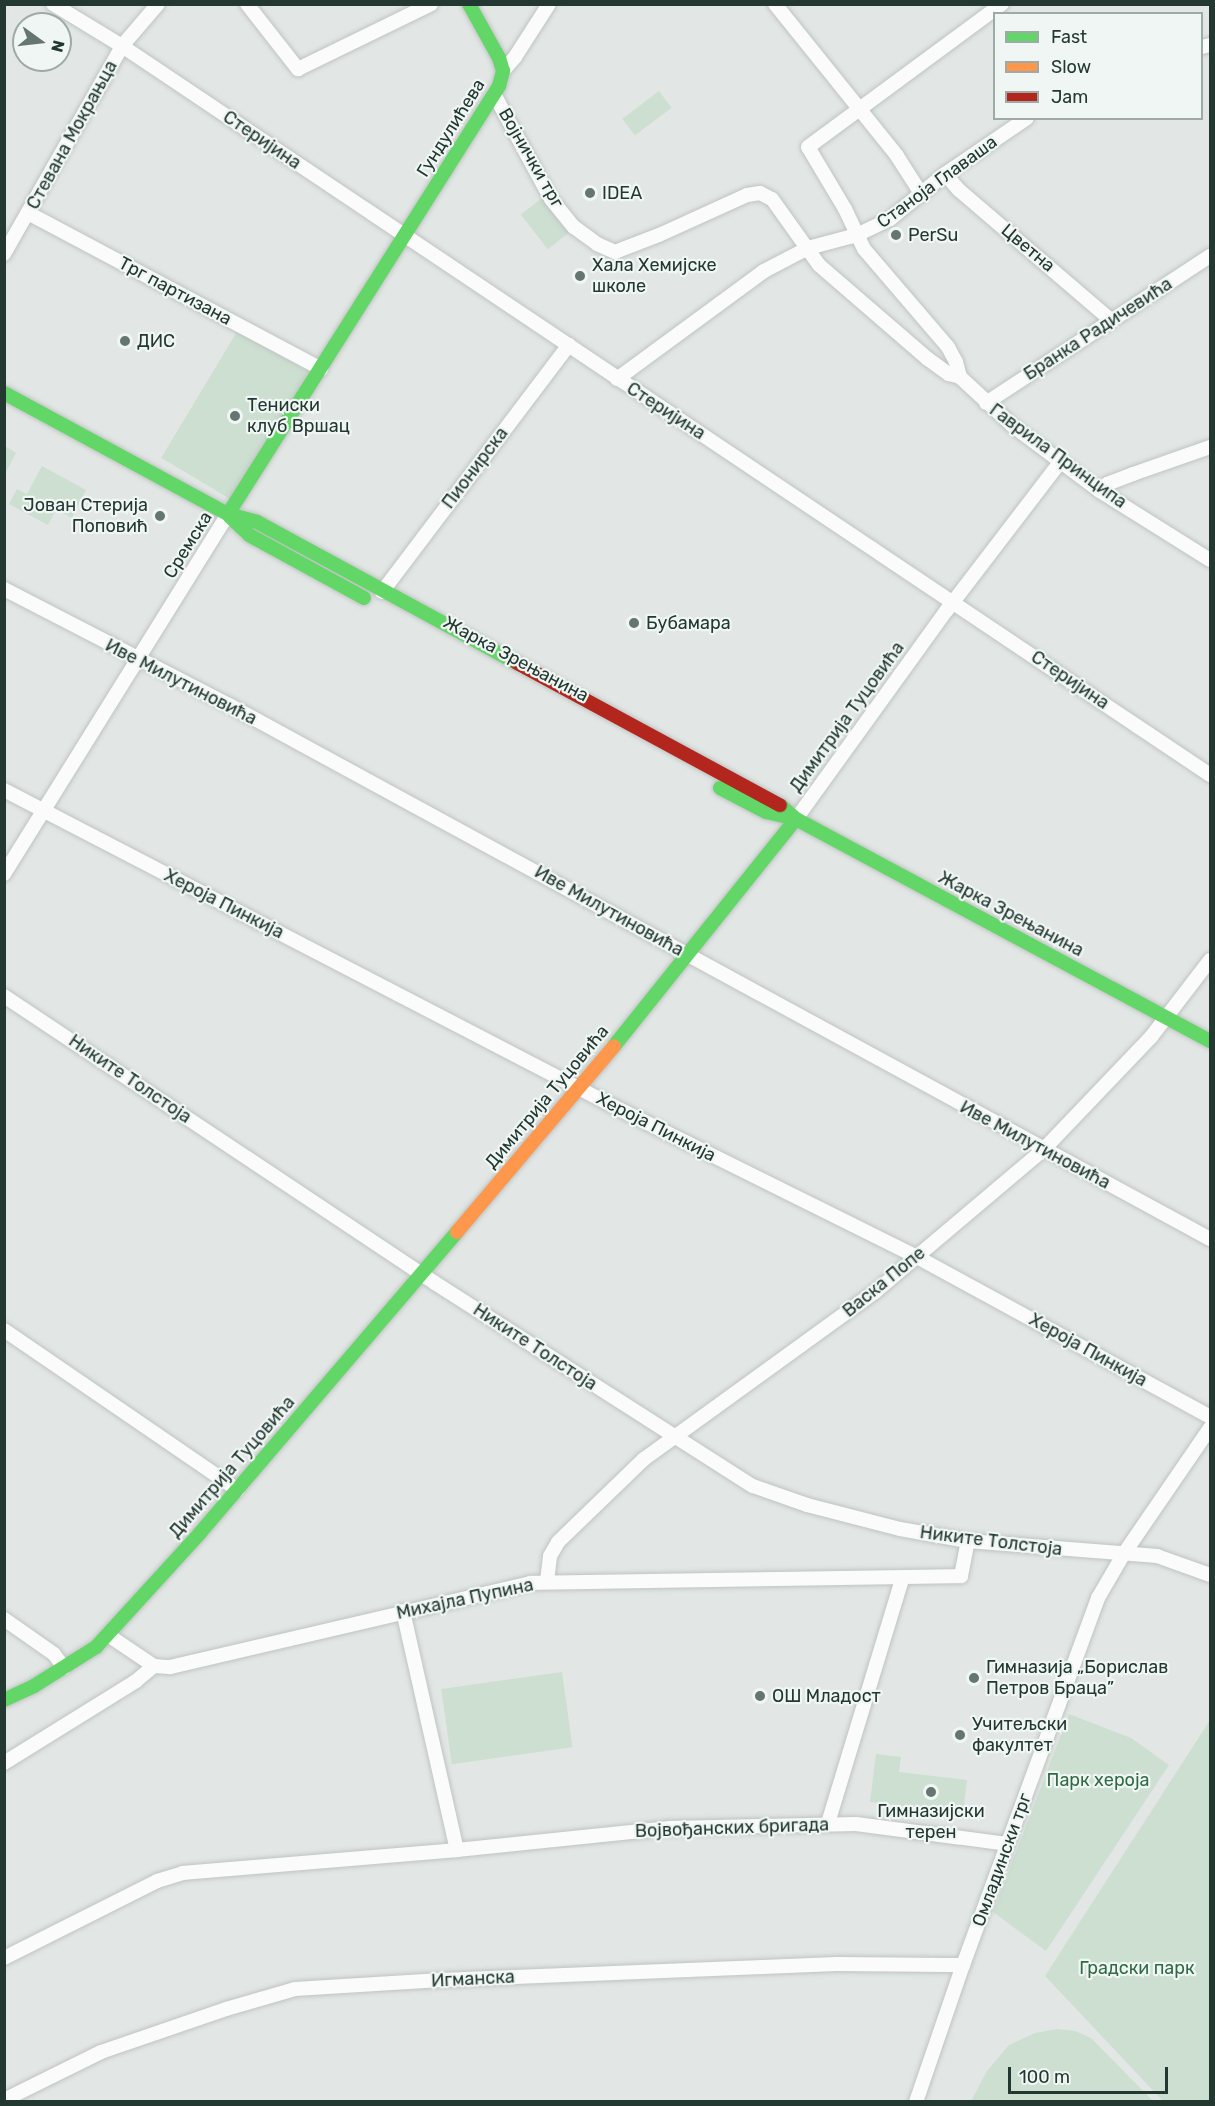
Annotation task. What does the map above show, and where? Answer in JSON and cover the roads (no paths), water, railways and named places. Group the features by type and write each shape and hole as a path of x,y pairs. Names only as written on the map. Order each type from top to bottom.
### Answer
{"street":[{"name":"Стеријина","path":"52,4 122,46 617,379 954,601 1210,775"},
{"path":"122,46 158,4"},
{"path":"247,4 298,69 431,4"},
{"name":"Гундулићева","path":"405,236 494,94 503,70 499,58 469,4"},
{"path":"503,70 515,57 549,4"},
{"path":"775,4 897,156 922,195"},
{"path":"960,377 956,362 948,347 868,255 845,209 808,147 1002,4"},
{"name":"Стевана Мокрањца","path":"4,254 122,46"},
{"name":"Војнички трг","path":"494,94 551,200 574,227 597,244 615,252 659,235 747,195 760,193 772,199 808,248"},
{"name":"Станоја Главаша","path":"617,379 764,271 808,248 857,235 890,219 945,174 1024,120"},
{"name":"Цветна","path":"945,174 959,190 1112,321"},
{"name":"Трг партизана","path":"28,213 321,369"},
{"name":"Сремска","path":"4,874 228,514 405,236"},
{"name":"Гаврила Принципа","path":"808,248 819,265 840,285 928,359 949,374 960,377 986,403 1060,462 1100,491 1210,560"},
{"name":"Бранка Радичевића","path":"986,403 1210,256"},
{"name":"Пионирска","path":"378,598 569,345"},
{"name":"Жарка Зрењанина","path":"4,393 228,514 249,535 378,598 774,800 796,819 1210,1041"},
{"path":"1100,491 1107,484 1210,447"},
{"name":"Димитрија Туцовића","path":"4,1700 64,1668 96,1647 238,1490 580,1088 686,953 796,819 954,601 1060,462"},
{"name":"Иве Милутиновића","path":"4,590 139,659 686,953 1043,1150 1210,1239"},
{"name":"Жарка Зрењанина","path":"523,683 766,812 796,819"},
{"name":"Хероја Пинкија","path":"4,790 580,1088 917,1257 1210,1417"},
{"name":"Васка Попе","path":"548,1581 549,1556 558,1542 644,1459 866,1299 1043,1150 1115,1076 1167,1017 1210,960"},
{"name":"Никите Толстоја","path":"4,996 421,1274 734,1476 773,1493 900,1529 968,1541 1157,1556 1210,1575"},
{"path":"4,1330 238,1490"},
{"name":"Омладински трг","path":"916,2102 963,1965 1098,1598 1123,1555 1210,1428"},
{"name":"Михајла Пупина","path":"150,1664 170,1667 318,1634 488,1591 548,1581 902,1579 961,1576 968,1541"},
{"path":"828,1823 902,1579"},
{"path":"404,1611 457,1850"},
{"path":"4,1620 54,1654 64,1668"},
{"path":"4,1763 136,1681 150,1664 108,1635"},
{"name":"Војвођанских бригада","path":"4,1958 168,1877 199,1872 457,1850 670,1828 856,1824 1007,1844"},
{"name":"Игманска","path":"4,2100 101,2052 226,2009 295,1989 612,1972 837,1964 963,1965"}],"place":[{"name":"IDEA","path":"590,193"},
{"name":"PerSu","path":"896,235"},
{"name":"Хала Хемијске школе","path":"580,276"},
{"name":"ДИС","path":"125,341"},
{"name":"Тениски клуб Вршац","path":"235,416"},
{"name":"Јован Стерија Поповић","path":"160,516"},
{"name":"Бубамара","path":"634,623"},
{"name":"Гимназија „Борислав Петров Браца”","path":"974,1678"},
{"name":"ОШ Младост","path":"760,1696"},
{"name":"Учитељски факултет","path":"960,1735"},
{"name":"Гимназијски терен","path":"931,1792"}],"park label":[{"name":"Парк хероја","path":"1098,1780"},
{"name":"Градски парк","path":"1137,1968"}]}
